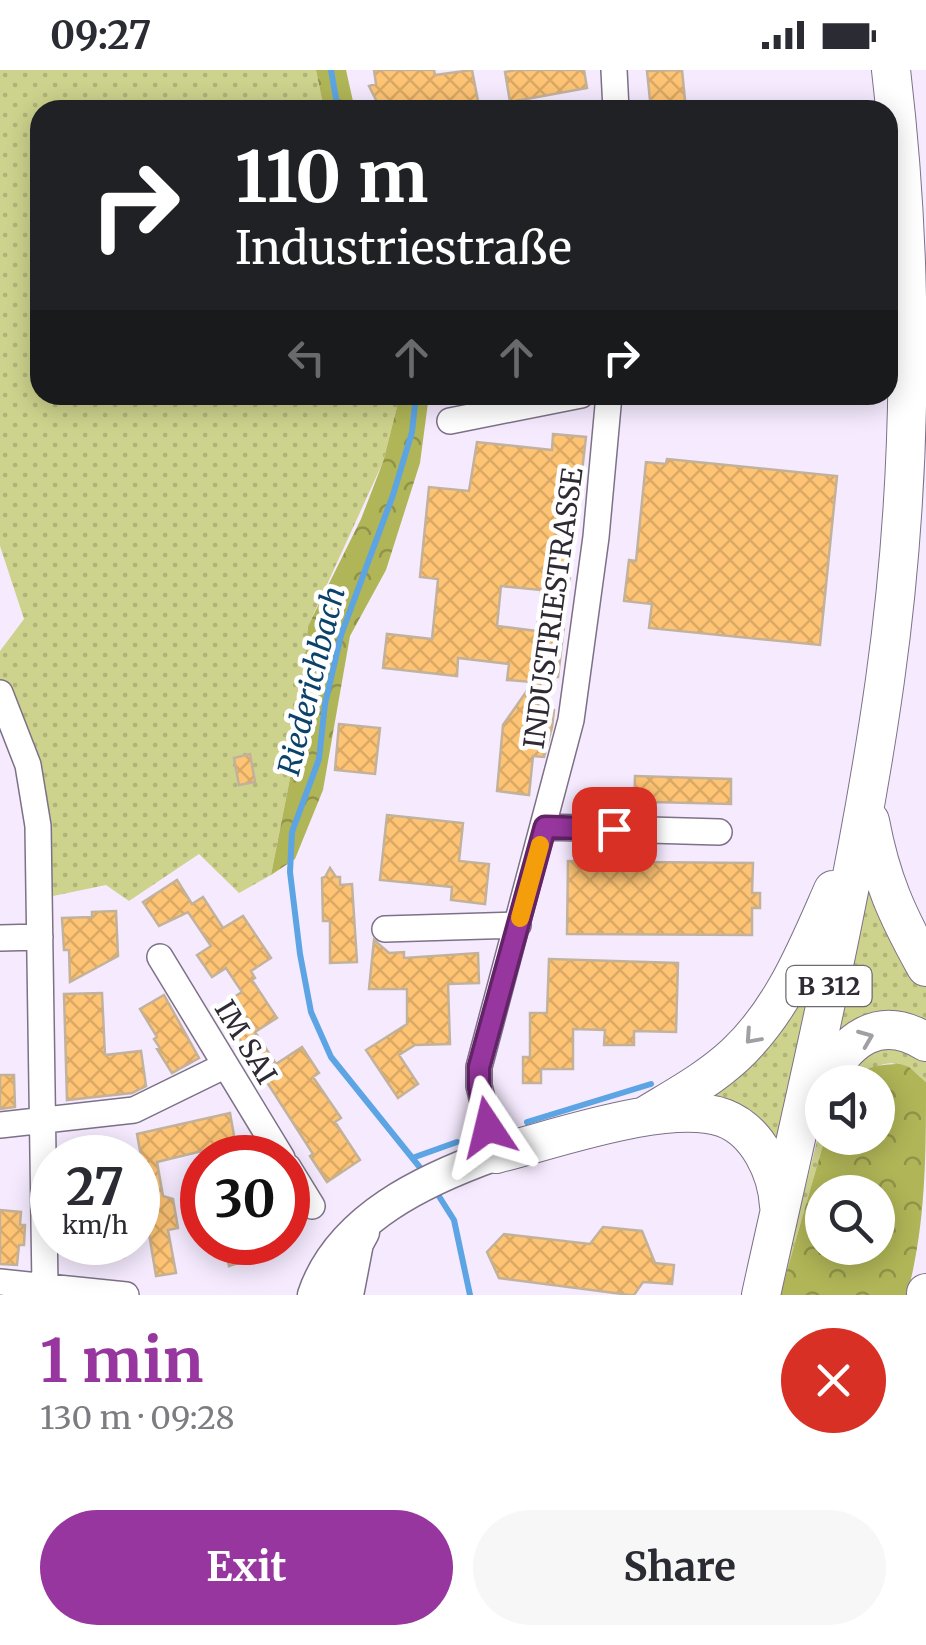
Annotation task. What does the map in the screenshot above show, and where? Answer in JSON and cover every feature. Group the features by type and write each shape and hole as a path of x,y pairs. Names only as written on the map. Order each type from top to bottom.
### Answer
{"highway":[{"name":"B 312","path":"891,70 893,100"},
{"name":"B 312","path":"761,1295 864,813 892,617 905,428 905,243 898,156"},
{"path":"864,813 879,870 902,926 926,967"},
{"path":"645,1116 733,1057 774,1010 804,956 864,813"},
{"path":"834,1065 853,1042 874,1032 904,1033 926,1042"},
{"path":"496,1154 645,1116 692,1113 724,1118 748,1134 765,1156 774,1178 779,1213"},
{"path":"794,1145 805,1123"}],"main road":[{"path":"314,1295 330,1262 403,1196 496,1154"},
{"path":"347,1295 363,1235"},
{"path":"363,1235 364,1282 375,1295"}],"street":[{"path":"614,70 616,100"},
{"path":"450,421 531,405"},
{"name":"INDUSTRIESTRASSE","path":"496,1154 481,1096 479,1067 545,827 579,676 608,405"},
{"path":"0,693 28,766 34,795 45,1286"},
{"path":"545,827 719,832"},
{"path":"385,928 518,925"},
{"path":"0,938 40,937"},
{"name":"IM SAI","path":"160,957 268,1135"},
{"path":"0,1125 134,1110 224,1066"},
{"path":"0,1282 126,1295"}],"green space":[{"path":"0,70 316,70 322,100 30,100 30,405 397,405 383,462 308,626 295,753 271,875 239,893 199,854 129,901 106,885 53,896 42,786 0,682 0,651 24,619 0,546"},
{"path":"316,70 346,70 353,100 322,100"},
{"path":"397,405 428,405 420,463 386,570 350,636 323,790 295,859 271,875 295,753 308,626 361,519 383,462"},
{"path":"866,871 926,984 926,1032 838,1039 844,980"},
{"path":"805,978 814,979 780,1160 699,1105"},
{"path":"870,1045 926,1053 926,1082 899,1064 851,1065"},
{"path":"900,1064 909,1067 926,1082 921,1216 907,1295 780,1295 805,1208 805,1265 895,1265 895,1175 814,1175 820,1155 895,1155 895,1065 889,1065"},
{"path":"813,1155 820,1155 814,1175 808,1175"},
{"path":"805,1188 805,1208 778,1295"}],"building":[{"path":"374,70 434,70 435,75 472,70 478,100 376,100 369,86 376,84"},
{"path":"584,70 587,88 510,100 505,72"},
{"path":"682,70 685,100 650,100 647,71"},
{"path":"553,434 586,437 558,677 541,676 538,708 554,710 552,727 544,757 533,756 529,795 497,791 503,725 533,682 507,680 509,664 458,658 457,676 383,668 387,634 432,639 438,579 420,577 429,487 469,491 477,442 552,450","holes":["501,586 541,590 537,631 497,626"]},
{"path":"667,459 837,476 820,645 649,628 652,604 624,601 629,560 636,561 646,462 666,464"},
{"path":"339,724 380,728 375,774 335,770"},
{"path":"250,754 255,782 239,785 234,758"},
{"path":"635,776 731,779 731,804 652,802 652,811 634,810"},
{"path":"387,815 463,823 459,861 489,864 485,904 451,900 452,887 380,880"},
{"path":"612,851 640,851 640,862 753,863 752,893 760,893 760,908 752,908 752,935 567,934 568,861 612,862"},
{"path":"330,868 340,877 340,885 352,884 357,962 330,963 330,921 323,921 322,878"},
{"path":"177,880 192,904 203,897 223,928 243,916 271,958 251,971 255,978 252,980 277,1018 255,1032 276,1064 302,1047 319,1073 313,1077 341,1118 335,1122 360,1160 327,1182 310,1156 310,1135 301,1135 224,1015 231,1010 226,1002 242,992 226,968 212,977 197,955 211,946 188,912 159,926 143,902"},
{"path":"116,911 118,956 70,982 62,918"},
{"path":"374,940 389,953 404,952 404,958 478,953 479,983 448,984 450,1044 415,1045 399,1055 418,1084 398,1098 366,1050 407,1024 407,989 369,989"},
{"path":"549,959 678,963 676,1032 634,1031 634,1045 604,1045 605,1030 573,1029 573,1069 541,1069 541,1083 523,1083 523,1057 530,1057 530,1013 547,1013"},
{"path":"102,993 105,1055 141,1051 146,1086 132,1093 67,1100 64,994"},
{"path":"164,995 199,1058 172,1073 140,1009"},
{"path":"0,1075 14,1075 15,1107 0,1109"},
{"path":"230,1113 234,1135 180,1135 180,1156 160,1161 160,1135 137,1134"},
{"path":"160,1179 163,1196 173,1199 178,1228 168,1230 176,1273 156,1276 154,1265 160,1265"},
{"path":"0,1210 21,1212 24,1245 19,1245 17,1265 0,1264"},
{"path":"603,1227 642,1231 655,1263 674,1265 672,1284 643,1282 630,1295 499,1278 487,1252 504,1234 590,1244"}],"waterway":[{"name":"Riederichbach","path":"331,70 336,100"},
{"name":"Riederichbach","path":"415,405 412,432 393,495 341,635 325,704 319,759 292,832 290,872 311,1012 331,1057 426,1175"},
{"path":"527,1122 651,1084"},
{"path":"415,1157 457,1142"},
{"name":"Riederichbach","path":"435,1190 454,1220 470,1295"}],"slow traffic":[{"path":"520,918 540,845"}],"route":[{"path":"488,1127 479,1067 545,827 614,829"}]}
